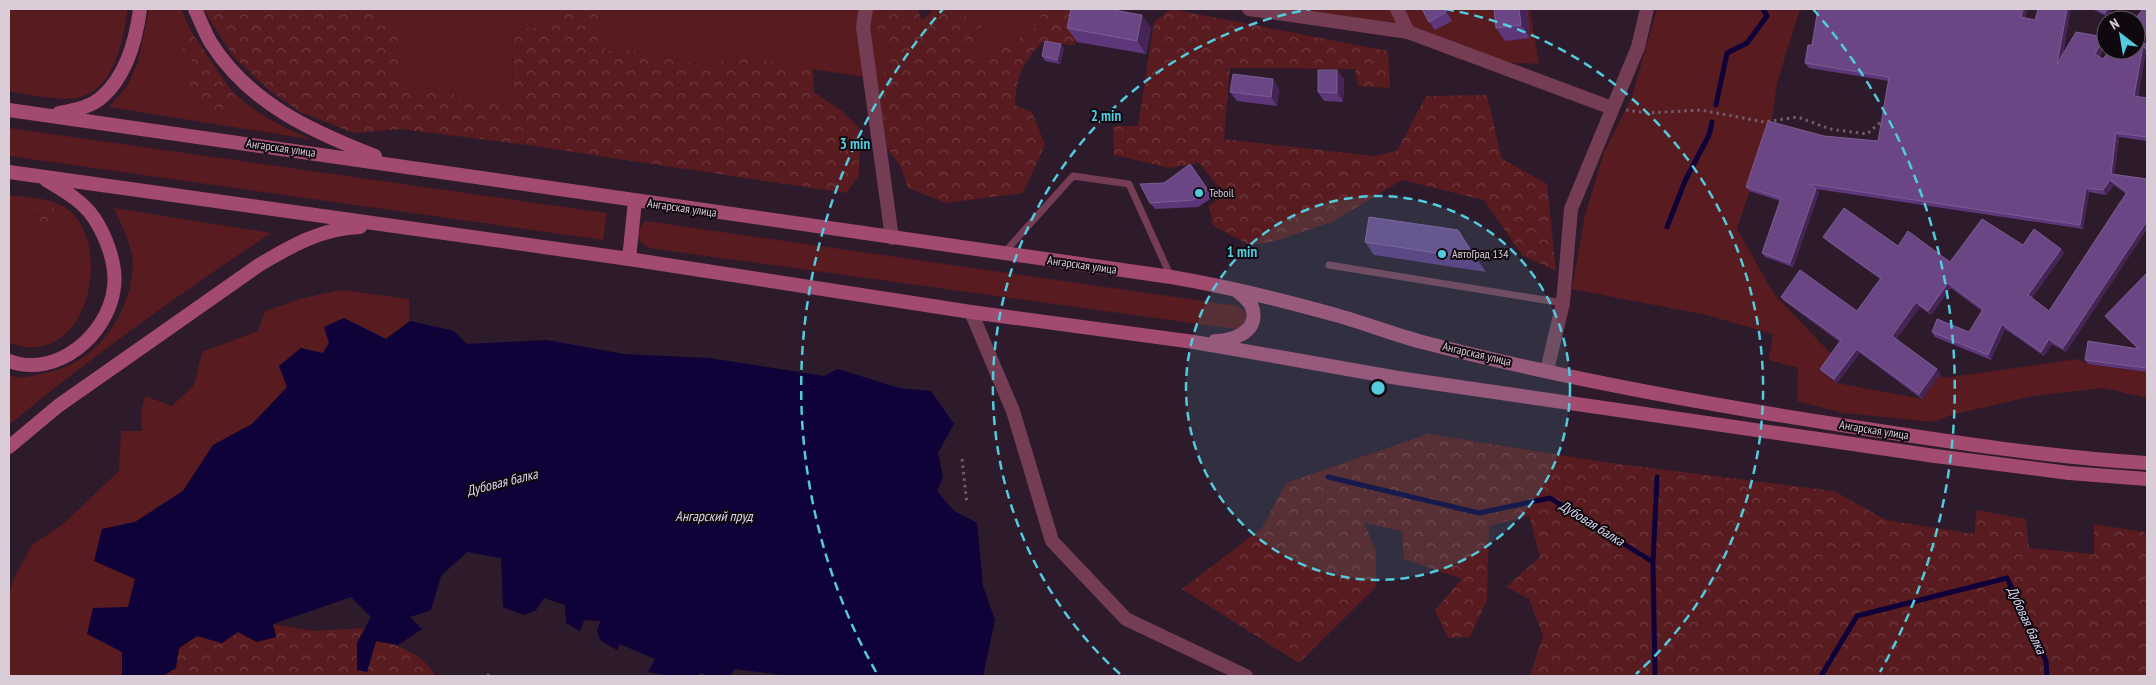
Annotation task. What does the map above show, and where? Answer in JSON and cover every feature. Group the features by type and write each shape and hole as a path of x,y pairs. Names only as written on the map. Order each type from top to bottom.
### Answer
{"main road":[{"path":"36,113 57,113 75,109 102,97 124,66 134,43 140,9"},
{"path":"194,9 211,43 242,81 273,108 320,134 396,164"},
{"name":"Ангарская улица","path":"9,110 396,164 1002,255 1171,277 1235,289 1333,314 1421,342 1674,398 1884,432 2000,448 2147,463"},
{"name":"Ангарская улица","path":"9,172 630,259 971,312 1194,342 1398,378 1906,452 2069,473 2147,479"},
{"path":"9,361 40,364 65,357 88,341 103,321 114,287 113,264 105,239 94,217 70,195 41,177"},
{"path":"630,259 635,201"},
{"path":"9,448 58,406 138,348 289,247 321,233 344,227 390,225"},
{"path":"1194,342 1233,340 1240,336 1250,325 1254,318 1254,311 1235,289"}],"street":[{"path":"866,9 863,27 892,238"},
{"path":"1258,9 1408,32 1612,108"},
{"path":"1397,9 1408,32"},
{"path":"1547,370 1563,303 1571,209 1638,47 1647,9"},
{"path":"971,312 1013,411 1052,541 1126,618 1246,676"}],"lane":[{"path":"1002,255 1073,176 1083,177 1129,184 1171,277"},
{"path":"1329,265 1563,303"}],"path":[{"path":"1612,108 1647,112 1701,110 1764,122 1798,117 1830,129 1867,134 1890,115"},
{"path":"962,459 967,504"},
{"path":"487,675 493,676"}],"green space":[{"path":"9,9 128,9 118,54 112,69 104,81 94,91 80,97 63,99 9,91"},
{"path":"149,9 181,9 205,55 217,74 232,90 248,105 267,117 314,140 109,107 127,86 138,62"},
{"path":"203,9 386,9 382,18 403,35 395,82 411,90 448,87 455,96 513,102 512,29 551,27 547,9 594,9 596,10 606,51 630,50 719,68 724,56 813,68 814,92 842,111 860,129 859,176 846,193 513,143 400,129 354,133 300,112 269,90 233,56"},
{"path":"386,9 547,9 551,27 512,29 513,102 455,96 447,87 411,90 395,82 402,35 382,18"},
{"path":"594,9 880,9 878,27 892,67 877,79 725,56 719,68 630,50 606,51 596,10"},
{"path":"880,9 917,9 922,20 934,9 949,9 983,25 971,35 981,63 1042,23 1038,9 1114,9 1114,18 1080,14 1075,45 1041,43 1021,71 1015,105 1032,112 1045,145 1023,193 946,203 908,188 901,167 887,148 877,79 892,67 877,27"},
{"path":"949,9 1038,9 1043,23 981,63 971,35 982,26"},
{"path":"1171,9 1388,51 1390,88 1358,86 1355,69 1230,68 1224,139 1373,156 1397,151 1426,96 1487,95 1502,159 1547,184 1556,271 1522,255 1484,200 1402,180 1332,222 1275,241 1250,245 1213,226 1209,205 1226,196 1199,163 1169,168 1114,155 1113,126 1138,126 1154,22"},
{"path":"1295,9 1530,9 1539,64 1461,60 1412,40"},
{"path":"1657,9 1800,9 1777,83 1771,126 1737,229 1774,294 1835,358 1824,373 1837,383 1922,399 1940,374 1944,378 2078,359 2088,364 2147,372 2147,398 2103,388 2033,396 1951,415 1934,422 1843,413 1797,401 1798,368 1769,360 1773,334 1706,315 1572,289 1585,215 1604,152 1631,99"},
{"path":"184,33 192,33 236,98 227,110 214,114 188,83 195,70 190,57 176,42"},
{"path":"9,128 607,213 603,240 9,156"},
{"path":"9,195 43,199 61,205 78,220 88,243 91,269 87,296 77,320 60,338 37,347 9,343"},
{"path":"47,205 57,210 54,224 44,227 35,220 34,209"},
{"path":"114,208 271,233 137,326 72,374 9,425 9,375 18,377 49,372 83,358 109,333 126,301 133,265 129,244"},
{"path":"646,221 1238,306 1247,314 1247,317 1244,324 1235,329 649,248 639,241 640,230"},
{"path":"342,290 409,299 410,321 386,339 344,318 324,327 329,343 323,353 252,424 213,445 183,491 135,522 102,529 135,578 125,627 122,676 9,676 9,594 14,578 32,545 63,524 119,471 121,431 142,431 141,413 145,396 172,406 194,385 202,352 258,331 265,311 303,298"},
{"path":"1428,434 1604,462 1834,491 1886,520 1974,534 1977,510 2026,519 2029,548 2094,554 2094,524 2144,532 2147,539 2147,676 1530,676 1543,635 1529,599 1506,587 1540,557 1529,516 1489,526 1487,600 1470,637 1448,638 1435,610 1462,579 1404,559 1402,531 1364,523 1376,551 1376,587 1299,663 1182,589 1262,528 1286,483"},
{"path":"272,624 314,631 365,628 357,643 357,670 367,672 376,641 402,648 418,656 435,676 163,676 176,668 178,648 197,636 222,643 238,632"}],"water":[{"name":"Ангарский пруд","path":"344,318 386,339 410,321 454,331 467,344 547,340 624,354 709,358 824,376 838,369 899,388 931,391 954,424 938,453 943,477 937,491 954,511 977,523 983,586 995,620 983,676 790,676 735,669 730,676 710,676 700,673 698,676 672,676 648,672 655,659 620,644 617,650 600,640 597,630 601,621 584,620 580,631 566,623 565,605 544,598 536,610 524,615 503,607 501,558 467,552 441,576 431,610 410,617 422,629 398,645 376,641 367,672 357,670 357,643 371,617 351,597 273,624 276,637 257,642 238,632 222,643 197,636 179,648 176,668 163,676 122,676 122,652 87,634 93,608 128,607 135,579 94,561 102,529 135,522 183,491 213,445 252,424 287,387 279,366 301,348 323,353 329,343 324,327"}],"building":[{"path":"1071,9 1108,9 1142,15 1137,41 1067,28"},
{"path":"1422,9 1444,9 1446,12 1429,22"},
{"path":"1494,9 1519,9 1521,25 1496,28"},
{"path":"1818,9 2023,9 2021,17 2035,20 2038,9 2067,9 2057,64 2076,32 2096,36 2096,60 2140,60 2134,96 2147,98 2147,137 2116,133 2111,174 2147,179 2147,221 2063,348 2049,339 2041,352 2002,324 1988,355 1932,332 1937,319 1969,332 1983,309 1948,283 1928,311 1916,302 1892,336 1937,369 1919,394 1857,349 1834,379 1820,369 1841,340 1781,297 1800,270 1857,311 1881,278 1823,237 1844,208 1898,246 1908,231 1950,262 1982,219 2023,245 2034,229 2061,249 2028,295 2049,311 2127,192 2110,180 2103,190 2086,188 2080,225 1809,184 1816,189 1790,263 1762,253 1781,198 1746,187 1768,121 1824,136 1878,141 1889,77 1805,63 1808,45 1812,45"},
{"path":"2147,9 2147,35 2146,10 2142,10"},
{"path":"1045,41 1061,44 1057,60 1042,56"},
{"path":"1318,70 1337,70 1337,93 1318,92"},
{"path":"1233,74 1273,79 1271,97 1230,92"},
{"path":"1190,164 1208,190 1193,200 1150,203 1140,184 1164,183"},
{"path":"1369,217 1458,230 1476,259 1365,242"},
{"path":"2147,273 2147,368 2085,360 2088,341 2139,349 2105,316"}],"waterway":[{"path":"1716,105 1727,53 1747,43 1767,16 1763,9"},
{"path":"1667,227 1685,181 1709,135 1712,122"},
{"name":"Дубовая балка","path":"1328,477 1479,513 1550,498 1653,562 1655,676"},
{"path":"1653,562 1657,477"},
{"name":"Дубовая балка","path":"1821,676 1857,616 2007,578 2046,661 2047,676"}],"place":[{"name":"Teboil","path":"1199,193"},
{"name":"АвтоГрад 134","path":"1442,254"}]}
